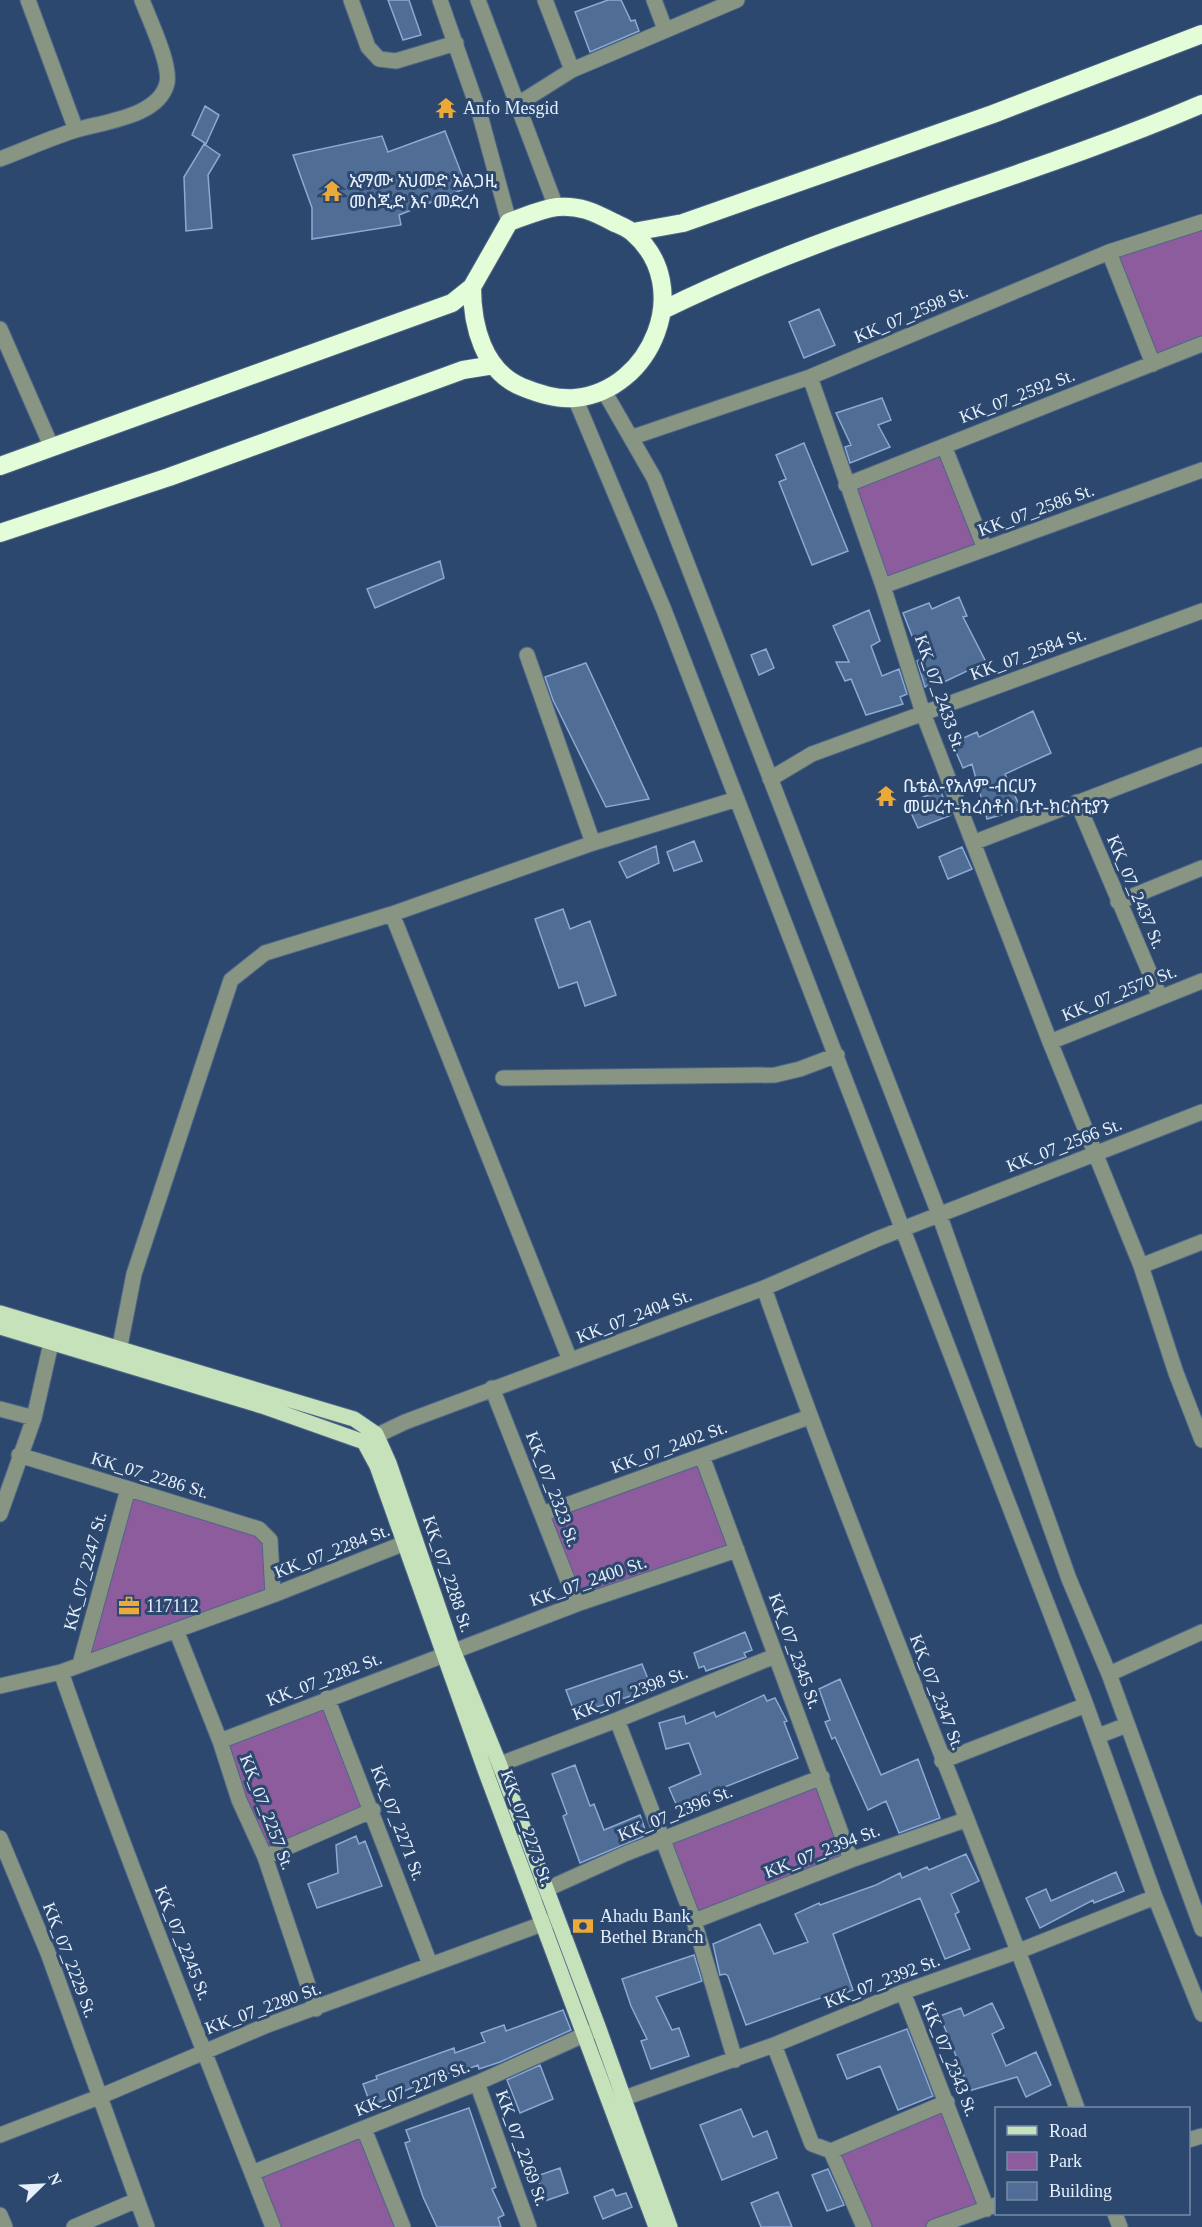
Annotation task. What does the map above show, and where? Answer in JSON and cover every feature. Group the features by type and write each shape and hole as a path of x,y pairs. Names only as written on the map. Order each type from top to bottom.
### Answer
{"highway":[{"path":"633,232 683,223 1004,110 1202,34"},
{"path":"663,310 720,281 830,238 998,180 1202,104"},
{"path":"0,466 452,303 472,287 509,222 556,207 587,208 633,232 646,249 656,268 662,288 663,310 654,344 633,372 604,392 575,398 545,396 518,385 494,365 480,342 472,315 472,287"},
{"path":"0,533 169,477 463,370 494,365"}],"main road":[{"path":"0,1313 116,1364 370,1438"},
{"path":"0,1327 120,1348 263,1394 354,1419 370,1438"},
{"name":"KK_07_2273 St.","path":"370,1438 377,1466 410,1542 448,1652 549,1922 617,2100 670,2227"},
{"name":"KK_07_2273 St.","path":"617,2100 656,2227"}],"street":[{"path":"28,0 76,130"},
{"path":"0,159 76,130 132,116 159,97 168,82 161,47 142,0"},
{"path":"351,0 368,47 378,59 396,62 456,43"},
{"path":"440,0 480,115 509,222"},
{"path":"478,0 556,207"},
{"path":"654,0 665,28"},
{"path":"518,104 572,69 665,28 737,0"},
{"path":"548,1 572,69"},
{"name":"KK_07_2598 St.","path":"633,437 810,377 1109,252 1202,222"},
{"path":"1109,252 1153,364"},
{"path":"0,328 52,448"},
{"name":"KK_07_2592 St.","path":"846,485 1202,344"},
{"name":"KK_07_2433 St.","path":"810,377 883,586 923,712 975,842 1050,1042 1141,1266"},
{"path":"604,392 633,437 654,478 939,1214 1069,1579 1109,1674 1202,1929"},
{"path":"575,398 664,610 837,1055 1098,1736 1155,1897 1202,2014"},
{"path":"944,446 986,549"},
{"name":"KK_07_2586 St.","path":"883,586 1202,470"},
{"name":"KK_07_2584 St.","path":"770,779 812,754 1202,611"},
{"path":"528,655 593,843"},
{"path":"975,842 1202,755"},
{"path":"116,1364 134,1274 202,1062 231,980 249,963 265,952 392,914 593,843 737,799"},
{"name":"KK_07_2437 St.","path":"1077,802 1160,997"},
{"path":"1118,902 1202,868"},
{"path":"392,914 570,1360"},
{"name":"KK_07_2570 St.","path":"1050,1042 1202,981"},
{"path":"503,1078 775,1075 800,1070 837,1055"},
{"name":"KK_07_2566 St.","path":"903,1228 1202,1112"},
{"name":"KK_07_2404 St.","path":"370,1438 492,1388 764,1288 903,1228"},
{"path":"1202,1242 1141,1266 1202,1440"},
{"name":"KK_07_2347 St.","path":"764,1288 809,1417 965,1820 1019,1951 1076,2107"},
{"path":"0,1514 6,1474 19,1455 34,1418 52,1337"},
{"name":"KK_07_2323 St.","path":"492,1388 577,1604"},
{"path":"0,1408 34,1418"},
{"name":"KK_07_2402 St.","path":"542,1514 809,1417"},
{"name":"KK_07_2286 St.","path":"19,1455 259,1529 267,1536"},
{"name":"KK_07_2345 St.","path":"702,1456 851,1860"},
{"name":"KK_07_2247 St.","path":"80,1664 128,1489"},
{"name":"KK_07_2284 St.","path":"267,1536 271,1547 273,1595"},
{"name":"KK_07_2284 St.","path":"0,1686 61,1672 273,1595 410,1542"},
{"name":"KK_07_2400 St.","path":"448,1652 577,1604 737,1550"},
{"name":"KK_07_2257 St.","path":"177,1630 220,1741 239,1800 265,1857 316,2009"},
{"path":"1109,1674 1202,1632"},
{"name":"KK_07_2282 St.","path":"220,1741 448,1652"},
{"name":"KK_07_2398 St.","path":"492,1767 617,1720 775,1656"},
{"name":"KK_07_2245 St.","path":"61,1672 114,1825 205,2050 273,2227"},
{"name":"KK_07_2271 St.","path":"327,1698 373,1810 430,1964"},
{"path":"942,1761 1086,1705"},
{"path":"617,1720 694,1921 735,2060"},
{"path":"1098,1736 1128,1725"},
{"name":"KK_07_2396 St.","path":"538,1893 662,1839 822,1777"},
{"path":"265,1857 373,1810"},
{"name":"KK_07_2394 St.","path":"694,1921 851,1860 965,1820"},
{"name":"KK_07_2229 St.","path":"0,1838 48,1953 147,2227"},
{"name":"KK_07_2392 St.","path":"617,2100 735,2060 903,1992 1019,1951 1155,1897"},
{"name":"KK_07_2280 St.","path":"0,2135 99,2097 205,2050 430,1964 549,1922"},
{"name":"KK_07_2343 St.","path":"903,1992 992,2207"},
{"name":"KK_07_2278 St.","path":"252,2173 477,2083 592,2032"},
{"path":"774,2045 812,2144 831,2151 947,2102"},
{"name":"KK_07_2269 St.","path":"477,2083 529,2227"},
{"path":"364,2129 403,2227"},
{"path":"831,2151 864,2227"},
{"path":"74,2227 137,2200"},
{"path":"934,2227 992,2207"},
{"path":"0,2215 4,2227"}],"green space":[{"path":"1202,221 1202,344 1153,364 1111,252"},
{"path":"944,446 985,549 883,586 846,485"},
{"path":"702,1456 737,1550 577,1604 542,1514"},
{"path":"128,1489 267,1535 273,1595 80,1664"},
{"path":"327,1698 373,1810 265,1857 220,1741"},
{"path":"822,1777 851,1860 694,1921 662,1839"},
{"path":"947,2102 987,2209 934,2227 864,2227 831,2151"},
{"path":"364,2129 403,2227 273,2227 252,2173"}],"building":[{"path":"388,0 409,0 421,35 403,40"},
{"path":"608,0 621,0 631,21 635,20 639,31 590,52 575,12"},
{"path":"205,106 219,115 206,144 192,135"},
{"path":"445,131 467,188 399,215 401,225 312,239 312,208 293,155 382,136 388,152"},
{"path":"204,144 220,155 208,175 212,228 186,231 184,177"},
{"path":"819,309 835,345 804,358 789,322"},
{"path":"882,398 891,420 878,425 890,447 850,463 845,447 851,445 836,413"},
{"path":"804,443 848,551 812,565 779,482 786,479 776,455"},
{"path":"440,561 444,578 375,608 367,589"},
{"path":"959,597 967,616 963,617 986,662 944,682 942,679 925,687 917,661 921,659 903,613 929,603 932,609"},
{"path":"869,610 880,641 871,646 882,676 899,669 907,694 900,697 903,704 866,715 851,679 845,681 836,662 849,662 833,626"},
{"path":"766,649 774,668 759,675 751,655"},
{"path":"586,663 649,799 606,807 553,700 545,677"},
{"path":"1033,711 1051,753 1005,774 1021,809 987,819 972,764 963,768 952,743 977,732 979,737"},
{"path":"940,790 951,815 918,828 907,804"},
{"path":"694,841 702,861 674,871 667,852"},
{"path":"656,846 659,863 627,878 619,862"},
{"path":"962,847 972,869 948,879 939,857"},
{"path":"563,909 570,929 590,921 616,995 585,1006 577,982 559,988 535,919"},
{"path":"745,1632 752,1650 744,1653 746,1657 706,1671 704,1666 699,1668 694,1653"},
{"path":"642,1664 652,1689 575,1714 566,1690"},
{"path":"840,1679 881,1775 918,1759 940,1818 899,1833 886,1801 868,1810 835,1737 832,1739 825,1722 830,1720 819,1689"},
{"path":"764,1695 767,1701 775,1698 787,1721 784,1722 798,1758 697,1798 699,1805 680,1813 669,1788 701,1774 689,1743 666,1749 659,1723 684,1716 686,1724 714,1712 716,1717"},
{"path":"575,1765 590,1806 594,1804 604,1830 640,1815 647,1835 580,1863 563,1816 567,1814 552,1774"},
{"path":"356,1836 359,1844 365,1841 382,1886 317,1908 308,1884 338,1873 336,1845"},
{"path":"966,1854 979,1881 951,1894 959,1912 955,1914 970,1949 945,1959 920,1898 833,1934 853,1990 830,1999 829,1995 746,2025 728,1976 720,1975 713,1944 760,1924 774,1954 808,1942 795,1914 819,1903 820,1905 876,1885 900,1873 902,1878 927,1867 929,1870"},
{"path":"1116,1872 1124,1891 1094,1903 1093,1900 1040,1928 1026,1898 1046,1889 1051,1901"},
{"path":"694,1955 702,1981 656,1997 672,2030 679,2028 689,2056 651,2069 641,2041 647,2039 631,2006 622,1979"},
{"path":"992,2003 1004,2028 992,2034 1006,2066 1036,2052 1051,2085 1026,2097 1017,2077 965,2092 960,2077 964,2076 940,2016 961,2008 964,2016"},
{"path":"563,2010 571,2030 500,2062 479,2069 478,2065 455,2074 454,2072 438,2076 371,2106 363,2084 377,2079 376,2076 454,2048 455,2053 485,2042 481,2033 504,2025 506,2031"},
{"path":"907,2029 933,2096 898,2110 880,2066 847,2079 837,2055"},
{"path":"540,2065 553,2099 520,2113 507,2080"},
{"path":"469,2108 496,2187 492,2189 504,2215 498,2218 501,2227 437,2227 423,2197 405,2143 410,2141 406,2130"},
{"path":"741,2109 753,2137 767,2131 777,2158 722,2180 700,2125"},
{"path":"560,2168 568,2193 545,2201 537,2176"},
{"path":"828,2169 844,2205 827,2211 812,2175"},
{"path":"613,2189 616,2196 626,2193 632,2207 603,2219 594,2197"},
{"path":"778,2192 792,2227 761,2227 751,2203"}],"place":[{"name":"Anfo Mesgid","path":"446,108"},
{"name":"ኢማሙ አህመድ አልጋዚ መስጂድ እና መድረሳ","path":"332,191"},
{"name":"ቤቴል-የአለም-ብርሀን መሠረተ-ክረስቶስ ቤተ-ክርስቲያን","path":"886,796"},
{"name":"117112","path":"129,1606"},
{"name":"Ahadu Bank Bethel Branch","path":"583,1926"}]}
